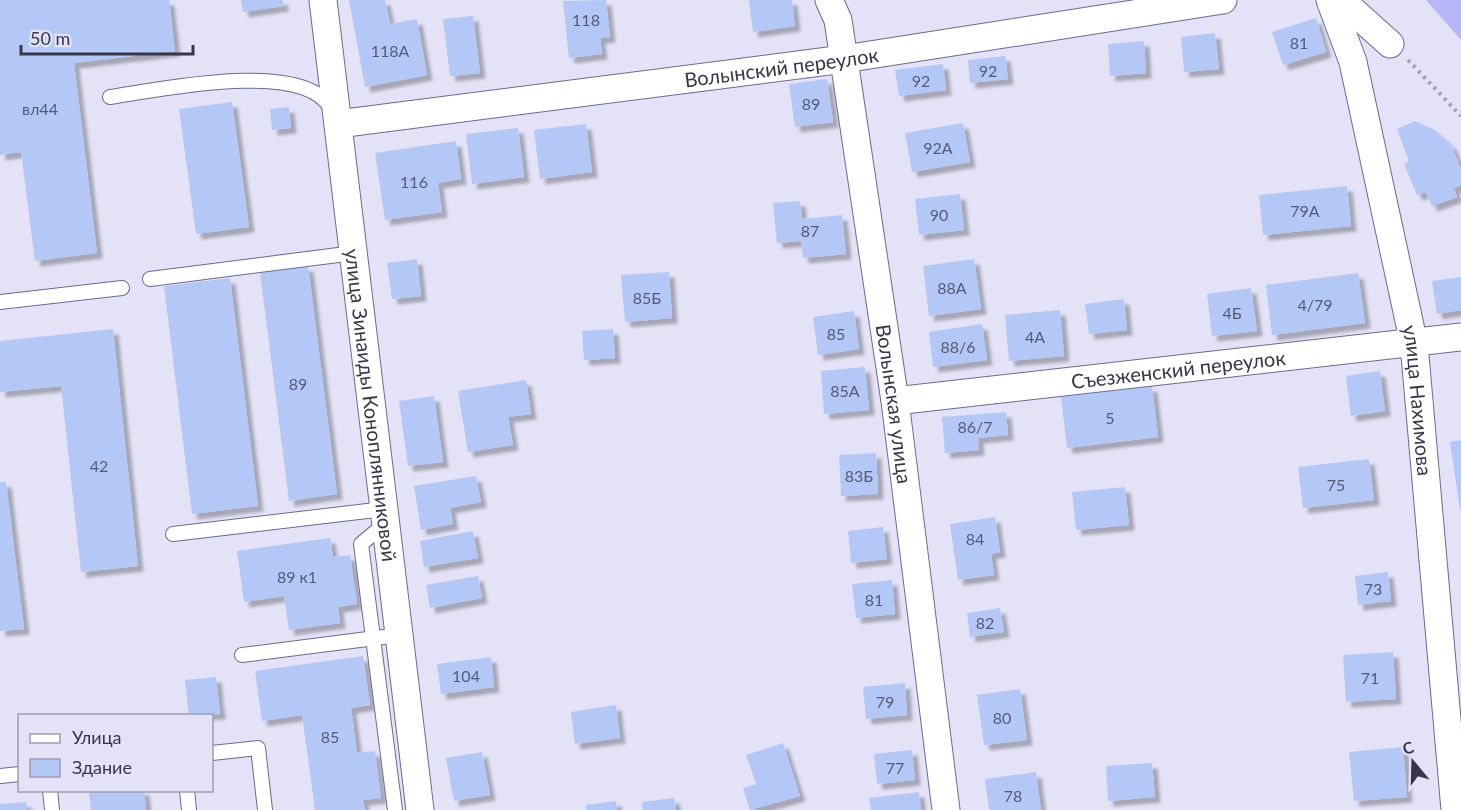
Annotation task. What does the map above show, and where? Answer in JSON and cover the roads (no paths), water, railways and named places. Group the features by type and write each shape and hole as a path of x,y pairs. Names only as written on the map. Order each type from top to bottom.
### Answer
{"street":[{"name":"улица Зинаиды Коноплянниковой","path":"323,0 420,810"},
{"name":"Волынская улица","path":"829,0 838,20 895,401 946,810"},
{"name":"Волынский переулок","path":"338,124 844,58 1223,0"},
{"name":"улица Нахимова","path":"1330,0 1353,62 1414,344 1455,810"},
{"path":"1341,0 1390,44"},
{"name":"Съезженский переулок","path":"895,401 1461,337"}],"lane":[{"path":"110,97 228,79 288,84 309,87 326,98 338,124"},
{"path":"150,279 354,253"},
{"path":"0,302 122,288"},
{"path":"173,534 385,516"},
{"path":"385,516 361,544 395,810"},
{"path":"242,655 399,635"},
{"path":"213,753 258,748 265,810"},
{"path":"0,776 18,774"},
{"path":"50,792 52,810"},
{"path":"187,792 189,810"}]}
